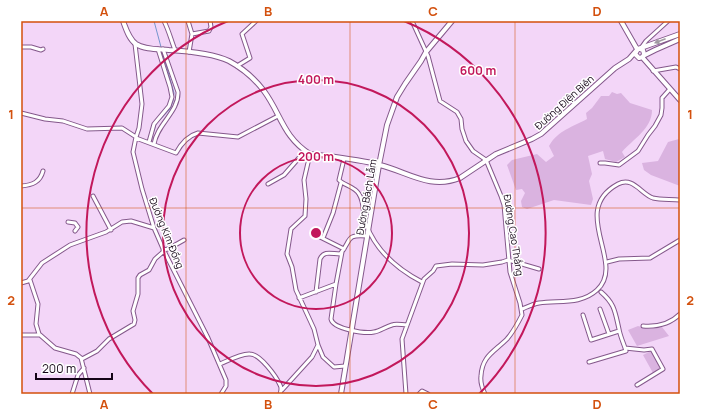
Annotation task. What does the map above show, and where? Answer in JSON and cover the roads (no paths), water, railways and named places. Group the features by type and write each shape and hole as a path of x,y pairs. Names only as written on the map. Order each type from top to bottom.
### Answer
{"main road":[{"path":"123,21 135,44 142,47 189,52 227,60 237,66 264,91 288,134 300,148 310,154"},
{"name":"Đường Bách Lẫm","path":"340,394 387,125 397,98 405,84 426,52 452,21"},
{"path":"621,21 638,50 644,52 641,57"},
{"path":"638,50 680,34"},
{"name":"Đường Điện Biên","path":"629,59 641,57 680,39"},
{"path":"638,50 636,55 641,57 680,100"},
{"name":"Đường Điện Biên","path":"310,154 379,165 422,181 453,181 496,154 541,134 615,68 629,59 638,50"}],"street":[{"path":"164,21 172,36 171,40 175,50"},
{"path":"188,21 192,34 189,52"},
{"path":"192,34 209,31 212,27 210,21"},
{"path":"237,66 250,58 242,34 256,21"},
{"path":"412,21 426,52 440,101 457,112 461,119 462,129 466,141 473,151 486,160"},
{"path":"638,50 668,21"},
{"name":"Đường Kim Đồng","path":"135,44 142,104 133,156 154,228 208,338 227,382 221,394"},
{"path":"21,47 43,49"},
{"path":"149,142 154,124 169,106 172,97 160,49"},
{"path":"154,144 160,128 177,104 178,98 178,92 160,49"},
{"path":"653,71 676,67 680,69"},
{"path":"600,163 619,165 638,151 660,117 662,98 670,89"},
{"path":"21,113 87,129 122,128 136,137 176,153 183,142 198,133 238,136 278,116"},
{"path":"268,184 284,174 305,150"},
{"path":"310,154 304,180 306,199 305,216 291,229 287,254 292,267 296,290 314,329 323,357 334,367 345,366"},
{"path":"344,159 339,177 342,182 353,188 360,196 368,229 374,239 395,266 422,282"},
{"name":"Đường Cao Thắng","path":"486,160 493,174 504,205 508,260 511,275 522,309"},
{"path":"21,186 36,182 41,177 43,170"},
{"path":"323,238 333,213 342,182"},
{"path":"485,394 480,381 482,365 514,330 522,315 522,309 540,303 570,302 591,294 603,283 606,276 607,262 599,235 598,208 602,198 611,189 619,183 626,182 632,183 651,197 680,200"},
{"path":"93,196 111,230"},
{"path":"21,283 25,283 30,280 42,263 70,245 111,230 122,222 128,221 154,228"},
{"path":"68,222 75,223 78,227 75,231"},
{"path":"314,234 344,249"},
{"path":"367,236 356,235 351,237 342,252 331,322 352,330 371,332 380,331 393,324 407,325"},
{"path":"82,359 97,351 109,339 134,324 135,320 133,311 138,294 138,278 140,275 149,270 155,258 164,250 184,240"},
{"path":"607,262 619,259 650,258 680,240"},
{"path":"316,292 320,257 325,253 338,254 342,252"},
{"path":"406,394 402,340 424,277 436,266 452,264 483,265 508,260 539,269"},
{"path":"30,280 38,304 36,324 40,335 55,348 76,354 82,359 90,394"},
{"path":"299,298 336,284"},
{"path":"589,362 626,351 619,331 614,307 609,299 601,292"},
{"path":"600,309 609,334"},
{"path":"643,326 665,324 680,314"},
{"path":"583,315 591,340 619,331"},
{"path":"21,335 40,335"},
{"path":"281,392 312,357 318,345"},
{"path":"625,348 644,350 652,349 662,369 637,385"},
{"path":"220,364 250,354 260,358 266,364 280,385 281,392"},
{"path":"72,394 78,375 84,368"},
{"path":"419,394 422,391 428,394"}],"waterway":[{"path":"154,21 161,47"},
{"path":"154,131 156,124 170,109 174,93 163,54"}]}
